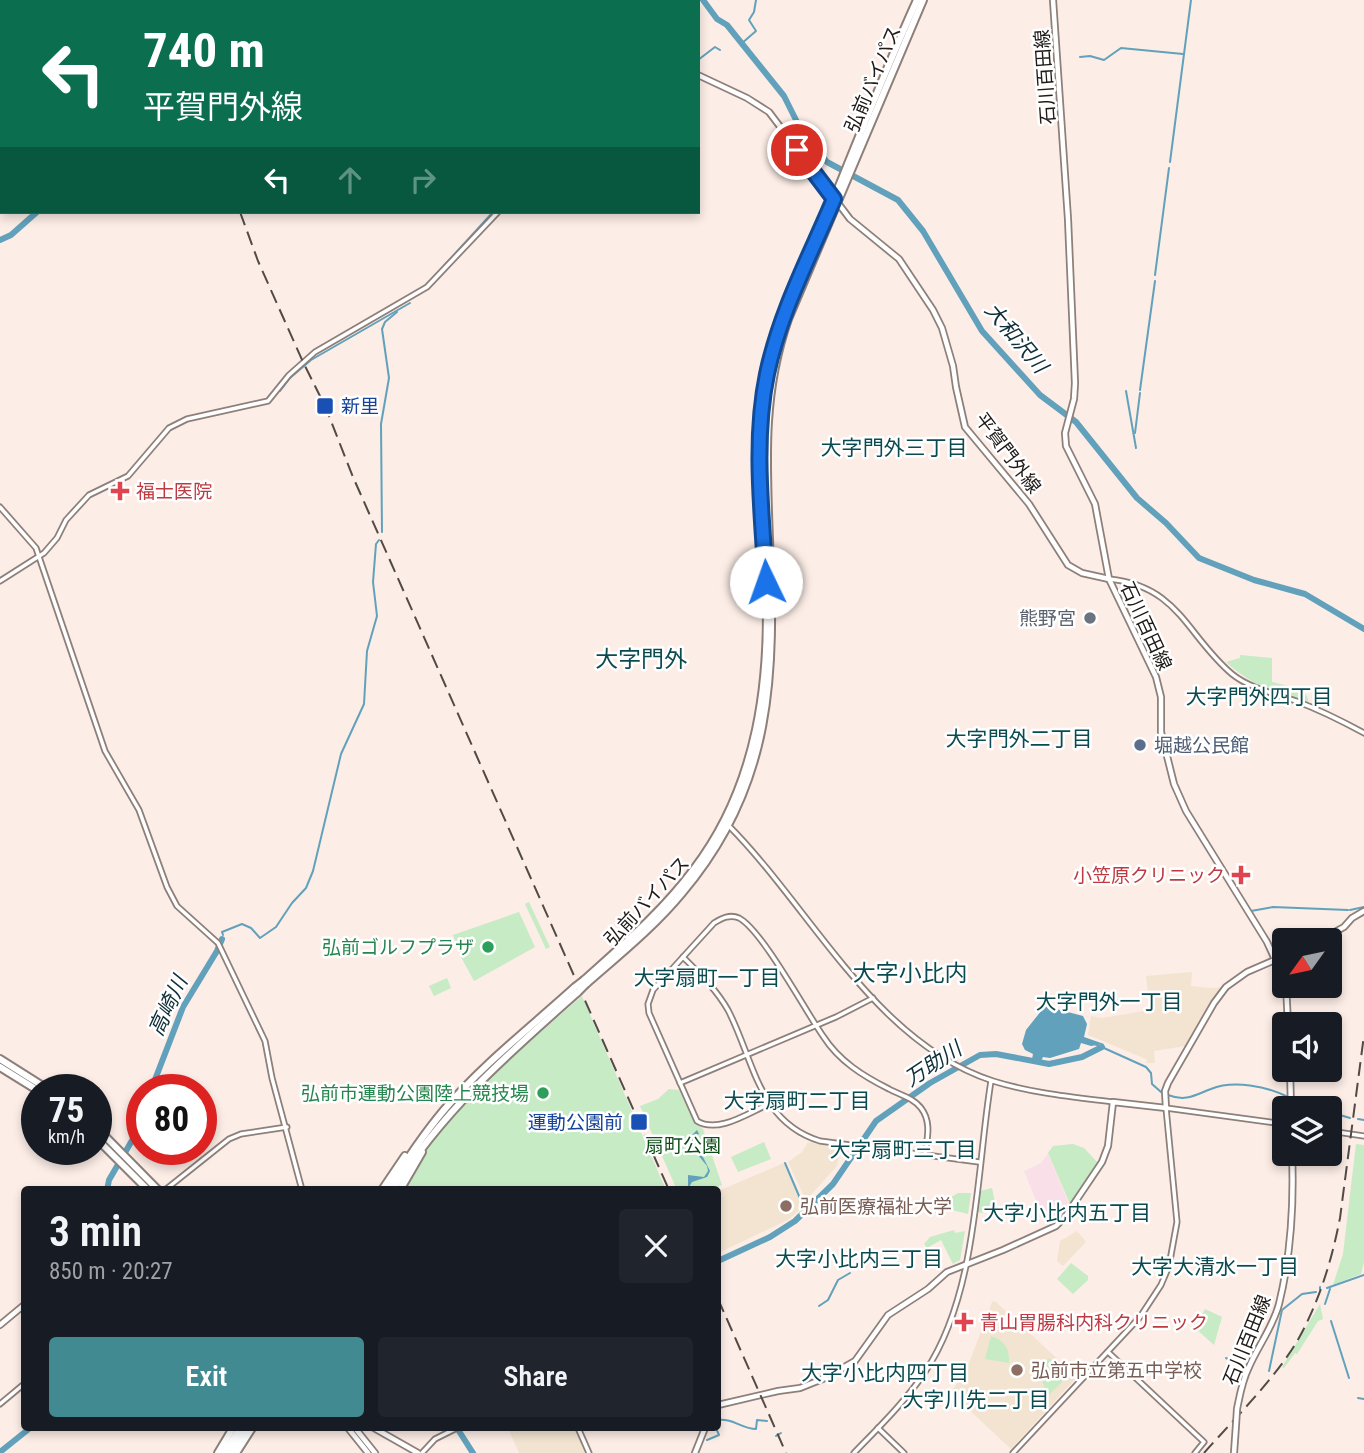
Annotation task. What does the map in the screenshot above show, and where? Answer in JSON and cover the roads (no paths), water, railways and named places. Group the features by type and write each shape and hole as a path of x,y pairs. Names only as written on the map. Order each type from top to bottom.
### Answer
{"highway":[{"name":"弘前バイパス","path":"396,1186 446,1107 498,1055 577,990 657,913 677,890 725,823 750,773 758,750 770,686 772,598 765,436 776,357 788,319 917,0"},
{"name":"弘前バイパス","path":"856,151 923,0"},
{"path":"0,1059 24,1074"},
{"path":"0,1067 21,1080"},
{"name":"弘前バイパス","path":"391,1186 432,1130"},
{"path":"385,1186 398,1165 432,1130"},
{"path":"402,1186 432,1130"},
{"path":"112,1142 154,1186"},
{"path":"112,1153 144,1186"},
{"path":"218,1453 231,1431"},
{"path":"224,1453 238,1431"},
{"path":"230,1453 244,1431"},
{"path":"236,1453 250,1431"}],"main road":[{"name":"石川百田線","path":"1053,0 1068,219 1075,383 1065,440 1069,454 1095,503 1109,579 1159,686 1161,732 1178,794 1272,952"},
{"name":"平賀門外線","path":"700,76 747,98 769,112 857,226 899,259 933,310 948,347 965,426 1029,504 1068,565 1082,573 1109,579"},
{"path":"1342,928 1364,911"},
{"path":"721,1404 800,1388 825,1378 855,1361 888,1315 928,1289 947,1272 1049,1230 1061,1221 1104,1158 1113,1102 1166,1108 1165,1091 1168,1083 1221,992 1247,972 1272,962"},
{"name":"石川百田線","path":"1234,1453 1241,1386 1279,1304 1292,1222 1292,1166"},
{"path":"0,1325 21,1308"},
{"path":"350,1431 368,1453"},
{"path":"357,1431 375,1453"},
{"path":"380,1431 420,1453"},
{"path":"695,1453 704,1431"}],"street":[{"path":"0,581 51,547 66,520 89,495 128,476 169,428 187,419 268,401 289,375 315,352 427,287 496,214"},
{"path":"0,508 32,541 39,556 105,751 139,810 167,887 177,906 218,943 265,1041 272,1078 301,1186"},
{"path":"1109,579 1139,585 1164,598 1224,666 1240,679 1319,710 1364,733"},
{"path":"725,823 873,998 910,1035 961,1068 991,1080 1042,1093 1113,1102"},
{"path":"769,1104 719,1125 708,1127 697,1121 653,1022 648,1004 653,990 714,923 726,916 740,919 775,962 833,1049 851,1066 923,1110 929,1128 925,1155"},
{"path":"683,957 716,991 769,1104 784,1122 806,1136 861,1147 979,1162"},
{"path":"679,1084 865,1004 873,998"},
{"path":"854,1453 914,1387 941,1344 954,1310 966,1264 991,1080"},
{"path":"1013,1453 1148,1307 1161,1285 1172,1255 1177,1222 1166,1108 1272,1122"},
{"path":"170,1186 229,1139 241,1133 287,1127"},
{"path":"1342,1133 1364,1136"},
{"path":"1108,1352 1204,1442 1195,1453"},
{"path":"0,1405 21,1387"},
{"path":"878,1428 904,1453"},
{"path":"420,1453 435,1439 451,1431"},
{"path":"579,1431 589,1453"}],"water":[{"path":"1045,1006 1083,1016 1087,1024 1084,1037 1104,1044 1091,1046 1081,1043 1079,1049 1050,1058 1043,1057 1041,1061 1032,1059 1033,1054 1025,1050 1022,1044 1026,1030"},
{"path":"697,1130 699,1134 693,1137 692,1144 710,1171 707,1177 688,1186 688,1175 704,1177 708,1171 688,1143"}],"waterway":[{"name":"大和沢川","path":"703,0 717,19 727,25 784,96 800,128 827,162 898,200 923,231 982,331 1040,395 1076,422 1137,498 1166,523 1199,558 1254,580 1305,594 1364,629"},
{"path":"741,44 756,31 749,20 756,0"},
{"path":"1170,162 1191,0"},
{"path":"700,58 715,47 720,50"},
{"path":"1080,57 1090,56 1104,60 1121,48 1183,54"},
{"path":"1155,275 1169,168"},
{"path":"0,240 11,235 35,214"},
{"path":"430,281 491,214"},
{"path":"1140,390 1155,281"},
{"path":"280,391 290,378 311,360 410,303"},
{"path":"382,532 381,424 389,378 382,329 385,322 397,312"},
{"path":"1126,391 1136,448"},
{"path":"1135,433 1140,393"},
{"path":"223,935 222,932 242,924 251,928 260,938 276,927 306,888 313,871 341,754 364,704 367,651 377,616 373,582 376,544 379,540"},
{"path":"1251,911 1273,907 1348,910"},
{"path":"1350,910 1364,907"},
{"name":"高崎川","path":"157,1074 183,1007 222,939"},
{"path":"1095,1044 1146,1067 1151,1073 1152,1084 1161,1092"},
{"name":"万助川","path":"721,1260 770,1237 795,1221 833,1184 876,1121 930,1083 980,1055 996,1054 1049,1064 1082,1057 1102,1047"},
{"path":"1168,1095 1185,1098 1220,1086 1239,1085 1260,1087 1285,1096"},
{"path":"1342,1116 1350,1118"},
{"path":"1358,1119 1364,1120"},
{"name":"高崎川","path":"108,1186 126,1151"},
{"path":"785,1163 805,1210"},
{"path":"819,1306 828,1300 838,1280 850,1273"},
{"path":"1327,1288 1364,1275"},
{"path":"1325,1304 1330,1289"},
{"path":"1269,1371 1282,1310 1302,1294 1316,1292"},
{"path":"1331,1321 1349,1378"},
{"path":"1226,1358 1238,1364"},
{"path":"1358,1398 1364,1399"},
{"path":"721,1420 756,1429 757,1420 767,1421"},
{"path":"0,1452 26,1431"},
{"path":"459,1431 473,1453"},
{"path":"707,1440 719,1435 717,1431"},
{"path":"776,1436 781,1433"}],"railway":[{"path":"241,214 258,261 325,406 353,477 667,1186"},
{"path":"1204,1453 1255,1397 1291,1351 1319,1293 1340,1218 1364,1035"},
{"path":"721,1306 786,1453"}],"place":[{"name":"新里","path":"325,406"},
{"name":"福士医院","path":"120,491"},
{"name":"熊野宮","path":"1090,618"},
{"name":"堀越公民館","path":"1140,745"},
{"name":"小笠原クリニック","path":"1241,875"},
{"name":"弘前ゴルフプラザ","path":"488,947"},
{"name":"弘前市運動公園陸上競技場","path":"543,1093"},
{"name":"運動公園前","path":"639,1122"},
{"name":"弘前医療福祉大学","path":"786,1206"},
{"name":"青山胃腸科内科クリニック","path":"964,1322"},
{"name":"弘前市立第五中学校","path":"1017,1370"}],"district":[{"name":"大字門外三丁目","path":"894,448"},
{"name":"大字門外","path":"641,659"},
{"name":"大字門外四丁目","path":"1259,697"},
{"name":"大字門外二丁目","path":"1019,739"},
{"name":"大字小比内","path":"910,973"},
{"name":"大字扇町一丁目","path":"707,978"},
{"name":"大字門外一丁目","path":"1109,1002"},
{"name":"大字扇町二丁目","path":"797,1101"},
{"name":"大字扇町三丁目","path":"903,1150"},
{"name":"大字小比内五丁目","path":"1067,1213"},
{"name":"大字小比内三丁目","path":"859,1259"},
{"name":"大字大清水一丁目","path":"1215,1267"},
{"name":"大字小比内四丁目","path":"885,1373"},
{"name":"大字川先二丁目","path":"976,1400"}],"park label":[{"name":"扇町公園","path":"683,1145"}]}
